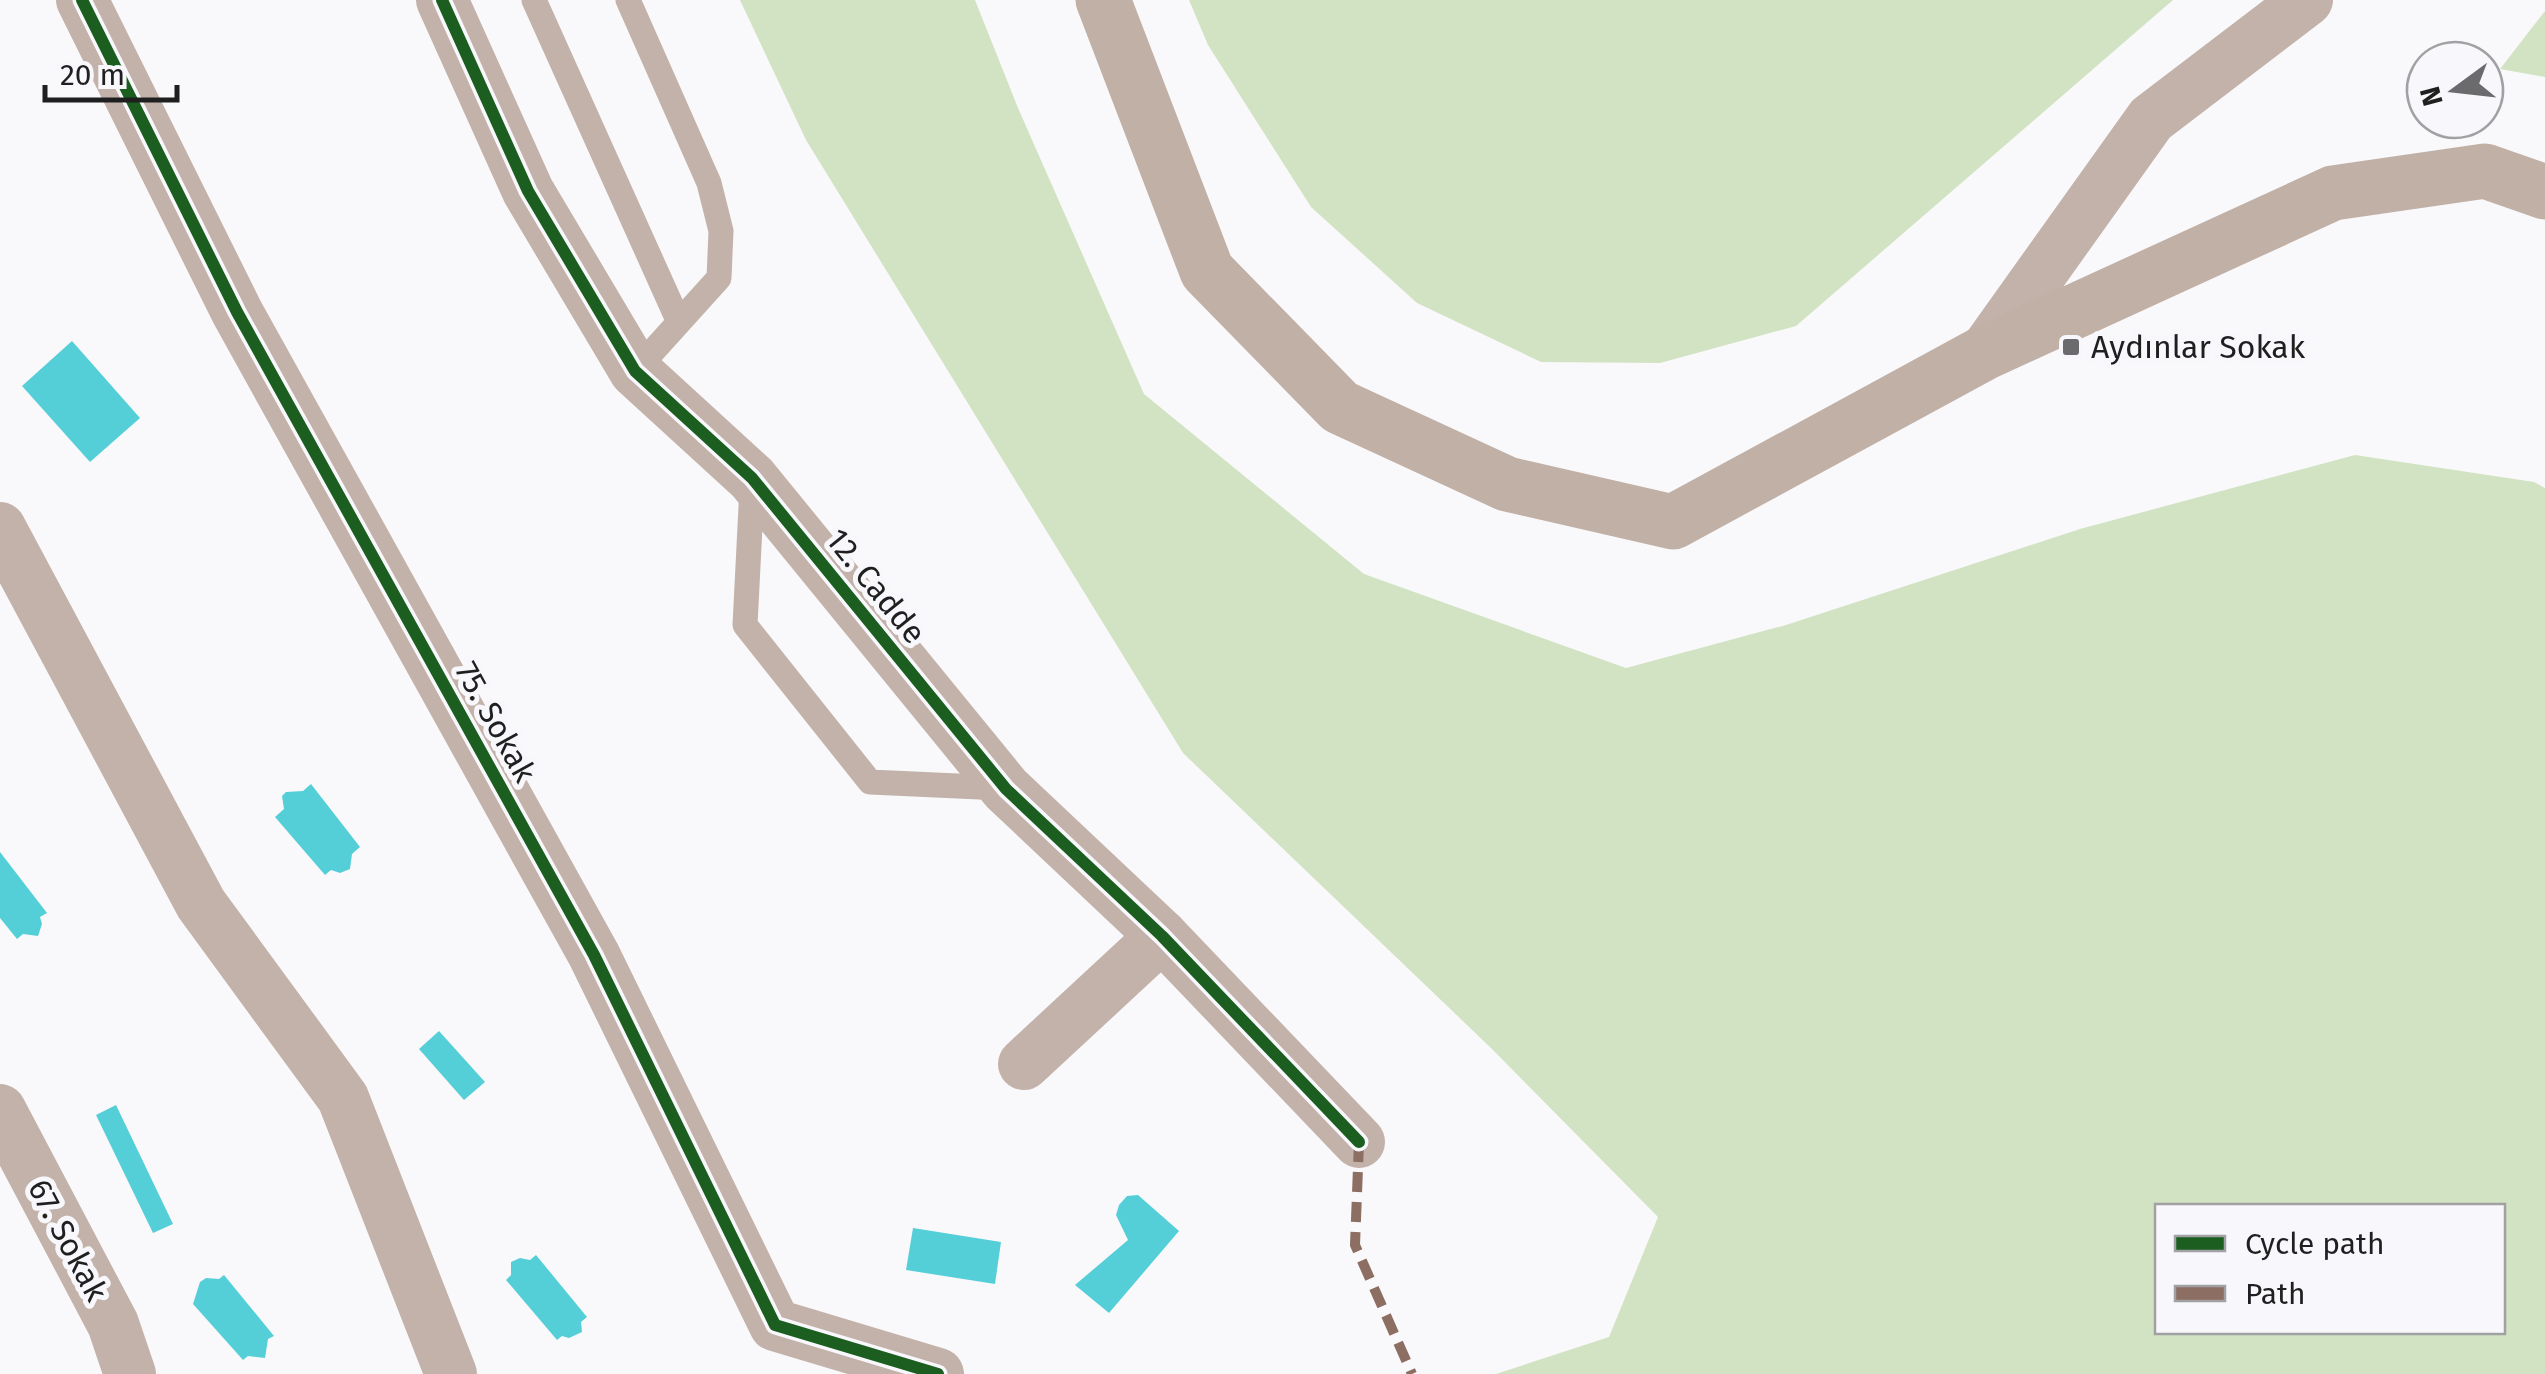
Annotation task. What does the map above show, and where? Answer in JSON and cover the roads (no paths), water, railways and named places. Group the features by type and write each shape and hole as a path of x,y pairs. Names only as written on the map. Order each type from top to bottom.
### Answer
{"main road":[{"path":"1103,0 1207,271 1340,406 1507,484 1673,522 1984,352 2333,194 2485,171 2545,192"}],"street":[{"name":"75. Sokak","path":"82,0 237,312 594,954 775,1325 938,1374"},
{"name":"12. Cadde","path":"442,0 528,191 634,371 752,478 1006,788 1162,936 1359,1142"},
{"path":"1984,352 2151,119 2306,0"},
{"path":"0,528 201,904 343,1098 451,1374"},
{"path":"1024,1064 1162,936"},
{"name":"67. Sokak","path":"0,1110 112,1324 130,1374"}],"lane":[{"path":"534,0 678,320"},
{"path":"628,0 708,183 722,232 720,278 634,371"},
{"path":"752,478 745,625 870,782 1006,788"}],"water":[{"path":"72,341 140,418 90,462 22,386"},
{"path":"311,784 360,847 352,854 350,869 340,873 331,870 325,875 275,817 284,809 282,796 286,792 303,791"},
{"path":"0,852 47,913 40,917 38,936 23,934 17,939 0,918"},
{"path":"439,1031 485,1082 464,1100 419,1049"},
{"path":"116,1105 173,1224 153,1233 96,1115"},
{"path":"1138,1195 1179,1231 1109,1313 1075,1285 1128,1240 1116,1215 1127,1196"},
{"path":"913,1228 1001,1242 995,1284 906,1270"},
{"path":"536,1255 587,1317 581,1322 582,1332 557,1340 506,1280 511,1275 511,1262 520,1258 530,1260"},
{"path":"224,1275 274,1336 268,1339 265,1358 248,1356 243,1360 193,1304 200,1282"}],"place":[{"name":"Aydınlar Sokak","path":"2071,347"}]}
